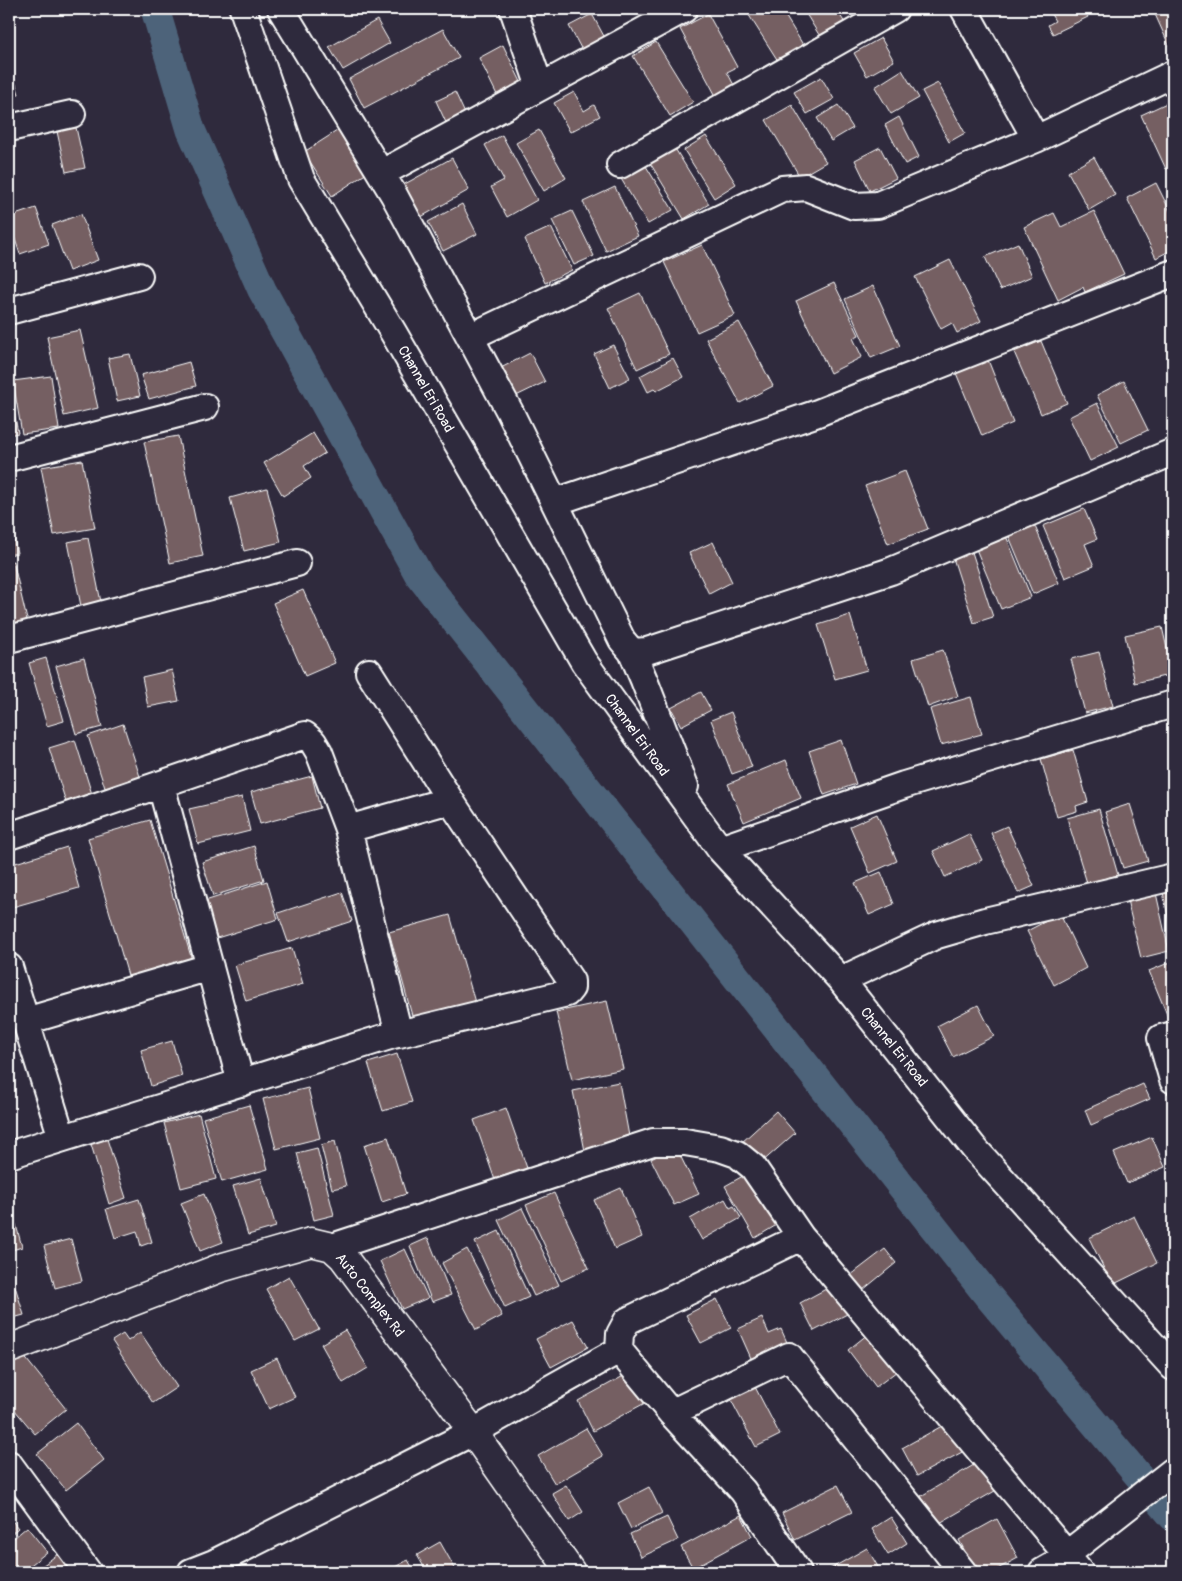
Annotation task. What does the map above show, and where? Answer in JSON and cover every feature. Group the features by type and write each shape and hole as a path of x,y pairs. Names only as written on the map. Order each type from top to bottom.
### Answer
{"street":[{"name":"Channel Eri Road","path":"243,9 301,179 393,332 584,662 720,849 841,980 974,1148 1173,1367"},
{"path":"281,9 394,194 555,502 622,640 632,652 698,820"},
{"path":"514,9 540,87"},
{"path":"382,173 684,9"},
{"path":"620,165 896,9"},
{"path":"964,9 1036,138"},
{"path":"470,337 782,189 806,188 854,206 878,205 1036,138 1173,74"},
{"path":"9,128 72,114"},
{"path":"555,502 815,414 1173,273"},
{"path":"9,311 139,276"},
{"path":"9,458 205,407"},
{"path":"632,652 647,651 891,571 1173,452"},
{"path":"9,639 297,563"},
{"path":"9,1155 399,1034 567,993 571,988 571,981 450,800 369,672"},
{"path":"720,849 904,785 1173,704"},
{"path":"9,836 305,735 313,742 319,752 348,829 399,1034"},
{"path":"161,785 241,1083"},
{"path":"348,829 450,800"},
{"path":"841,980 937,935 986,921 1173,877"},
{"path":"9,967 62,1138"},
{"path":"26,1021 210,967"},
{"path":"1173,1035 1161,1038 1173,1080"},
{"path":"332,1247 653,1142 685,1142 720,1148 737,1154 753,1167 802,1237 1073,1564"},
{"path":"798,1572 743,1491 671,1413 618,1350 620,1334 627,1321 802,1237"},
{"name":"Auto Complex Rd","path":"9,1349 220,1268 311,1242 332,1247 343,1257 473,1432 572,1572"},
{"path":"208,1569 473,1432 618,1350"},
{"path":"671,1413 789,1356 963,1572"},
{"path":"9,1464 88,1572"},
{"path":"1073,1564 1147,1491 1173,1470"},
{"path":"1042,1572 1063,1560 1073,1564"}],"building":[{"path":"745,9 781,9 805,48 780,64"},
{"path":"803,9 836,9 845,23 821,38"},
{"path":"1048,9 1084,9 1088,17 1053,34 1048,25 1055,21"},
{"path":"1162,9 1173,9 1172,52 1154,12"},
{"path":"592,14 606,40 583,52 569,26"},
{"path":"708,14 737,67 727,72 735,87 716,96 680,29"},
{"path":"377,20 390,43 343,70 329,47"},
{"path":"443,29 459,58 364,108 349,79"},
{"path":"881,38 894,61 867,76 854,53"},
{"path":"656,42 693,102 670,116 633,56"},
{"path":"503,45 523,86 499,99 479,58"},
{"path":"9,62 19,94 9,97"},
{"path":"902,70 919,98 891,114 875,87"},
{"path":"821,77 834,99 807,114 794,92"},
{"path":"938,83 965,133 949,142 922,91"},
{"path":"455,92 467,118 448,127 436,101"},
{"path":"574,92 584,111 594,105 600,116 570,132 554,103"},
{"path":"1173,100 1173,166 1166,169 1141,115"},
{"path":"792,105 826,162 800,177 766,120"},
{"path":"838,105 853,128 831,141 817,118"},
{"path":"899,117 919,157 905,164 885,125"},
{"path":"75,123 85,168 66,172 56,127"},
{"path":"340,129 367,173 332,196 304,152"},
{"path":"539,130 566,178 544,191 516,143"},
{"path":"502,135 537,200 507,217 491,187 504,180 485,145"},
{"path":"706,136 736,184 714,198 684,150"},
{"path":"671,142 709,204 684,219 647,158"},
{"path":"880,147 896,178 870,191 855,160"},
{"path":"1094,157 1115,195 1089,210 1068,172"},
{"path":"452,158 469,190 421,217 403,185"},
{"path":"641,158 673,210 648,224 617,172"},
{"path":"1156,183 1173,217 1173,249 1156,258 1127,198"},
{"path":"615,187 638,236 606,251 583,202"},
{"path":"462,204 477,234 443,251 428,222"},
{"path":"36,208 49,244 20,254 9,217"},
{"path":"572,211 594,256 574,265 552,220"},
{"path":"1094,211 1124,274 1085,292 1083,287 1058,300 1024,227 1054,213 1061,227"},
{"path":"81,214 98,260 69,271 52,225"},
{"path":"551,227 572,270 545,283 525,239"},
{"path":"1018,243 1032,276 1000,290 985,257"},
{"path":"702,245 735,315 697,332 664,262"},
{"path":"950,260 981,321 957,333 952,323 941,329 915,277"},
{"path":"834,283 859,335 853,338 862,357 830,373 796,301"},
{"path":"873,286 900,346 871,358 845,299"},
{"path":"640,293 669,354 637,369 608,308"},
{"path":"739,322 773,386 740,403 706,339"},
{"path":"80,330 98,408 64,416 47,337"},
{"path":"1041,341 1067,403 1041,414 1014,352"},
{"path":"613,345 630,378 610,388 594,354"},
{"path":"530,353 545,382 510,399 495,371"},
{"path":"130,354 140,396 117,401 108,358"},
{"path":"673,358 683,377 656,391 654,389 648,392 640,376"},
{"path":"988,360 1013,423 982,436 956,373"},
{"path":"189,362 196,386 149,399 141,375"},
{"path":"51,376 59,429 22,434 13,381"},
{"path":"1124,381 1148,430 1121,443 1097,395"},
{"path":"9,390 18,433 9,435"},
{"path":"1097,403 1119,447 1090,461 1069,417"},
{"path":"313,433 325,453 304,466 311,478 283,496 264,463"},
{"path":"178,436 203,556 170,563 144,442"},
{"path":"82,460 95,528 54,535 41,467"},
{"path":"905,471 928,529 888,544 865,486"},
{"path":"267,488 281,542 244,551 230,498"},
{"path":"1084,509 1097,539 1085,544 1094,566 1065,578 1043,526"},
{"path":"9,516 17,553 9,555"},
{"path":"1034,524 1059,583 1033,594 1008,534"},
{"path":"1006,536 1031,597 1001,609 976,549"},
{"path":"88,538 102,607 82,611 68,542"},
{"path":"713,542 732,582 709,594 689,553"},
{"path":"972,552 993,617 974,623 953,558"},
{"path":"13,561 28,624 9,628 9,562"},
{"path":"303,590 335,663 305,676 273,603"},
{"path":"850,615 867,670 835,679 818,625"},
{"path":"1162,627 1173,674 1135,683 1125,635"},
{"path":"943,650 958,696 928,707 913,659"},
{"path":"1099,652 1113,706 1085,713 1071,659"},
{"path":"46,658 64,721 47,726 29,663"},
{"path":"84,658 102,727 76,734 56,666"},
{"path":"172,670 179,701 148,707 142,677"},
{"path":"701,692 711,710 681,726 671,708"},
{"path":"971,697 982,734 941,745 930,709"},
{"path":"731,712 752,767 732,774 711,720"},
{"path":"123,724 144,789 109,800 88,736"},
{"path":"75,740 95,804 69,812 49,748"},
{"path":"841,740 856,784 824,795 809,751"},
{"path":"1073,750 1088,802 1076,806 1077,811 1057,817 1041,759"},
{"path":"786,760 801,798 744,822 728,784"},
{"path":"312,776 320,808 260,824 251,792"},
{"path":"242,797 250,831 198,844 189,809"},
{"path":"1130,804 1148,861 1123,868 1105,812"},
{"path":"1099,809 1118,875 1087,883 1067,818"},
{"path":"877,814 897,861 870,873 850,826"},
{"path":"150,820 192,960 129,979 88,838"},
{"path":"1007,826 1034,886 1018,893 991,833"},
{"path":"969,834 982,860 945,877 933,851"},
{"path":"254,846 264,880 213,896 202,862"},
{"path":"67,847 79,888 9,908 9,865"},
{"path":"881,872 894,904 869,915 855,883"},
{"path":"267,881 278,919 217,938 205,901"},
{"path":"1173,885 1173,941 1162,887"},
{"path":"342,892 352,921 288,942 278,913"},
{"path":"1156,893 1169,951 1141,958 1127,900"},
{"path":"1060,914 1086,968 1054,985 1027,931"},
{"path":"450,915 476,1006 414,1023 389,932"},
{"path":"292,948 303,984 246,1001 235,965"},
{"path":"1173,961 1173,1029 1149,971"},
{"path":"607,1001 623,1069 572,1080 556,1012"},
{"path":"978,1005 994,1036 953,1057 937,1026"},
{"path":"172,1041 182,1076 151,1086 141,1050"},
{"path":"397,1054 412,1102 383,1111 368,1063"},
{"path":"619,1082 631,1147 586,1156 573,1091"},
{"path":"1143,1084 1150,1099 1091,1125 1085,1110"},
{"path":"308,1088 320,1138 276,1149 263,1099"},
{"path":"249,1105 268,1169 222,1182 203,1118"},
{"path":"506,1108 528,1171 496,1183 474,1120"},
{"path":"776,1111 795,1133 760,1164 741,1143"},
{"path":"199,1114 216,1179 181,1188 164,1123"},
{"path":"106,1136 126,1198 109,1204 90,1141"},
{"path":"388,1137 406,1194 382,1202 364,1145"},
{"path":"1152,1137 1165,1167 1127,1183 1114,1153"},
{"path":"335,1141 346,1186 332,1189 321,1145"},
{"path":"676,1147 699,1194 674,1205 651,1159"},
{"path":"317,1148 334,1215 314,1220 297,1153"},
{"path":"750,1172 780,1223 755,1238 725,1186"},
{"path":"261,1178 276,1227 248,1235 233,1186"},
{"path":"621,1188 642,1237 615,1249 594,1200"},
{"path":"554,1193 589,1268 561,1281 526,1205"},
{"path":"204,1194 223,1242 200,1251 181,1203"},
{"path":"9,1199 22,1247 9,1251"},
{"path":"139,1199 152,1242 141,1246 137,1231 115,1238 106,1209"},
{"path":"725,1199 730,1208 734,1206 741,1218 702,1240 690,1219"},
{"path":"522,1208 559,1285 534,1296 498,1220"},
{"path":"1134,1216 1157,1263 1112,1285 1089,1238"},
{"path":"499,1231 529,1297 505,1308 475,1242"},
{"path":"428,1238 451,1295 432,1302 410,1246"},
{"path":"71,1239 82,1281 55,1288 44,1246"},
{"path":"405,1249 428,1298 402,1309 380,1261"},
{"path":"467,1249 502,1316 476,1330 442,1263"},
{"path":"885,1249 896,1263 863,1290 851,1275"},
{"path":"9,1267 24,1315 9,1319"},
{"path":"289,1276 319,1329 295,1341 266,1289"},
{"path":"837,1283 853,1311 814,1331 800,1303"},
{"path":"717,1299 731,1328 701,1343 686,1315"},
{"path":"762,1318 769,1334 781,1329 790,1349 754,1365 738,1329"},
{"path":"573,1320 588,1347 551,1367 536,1339"},
{"path":"345,1330 368,1368 343,1383 321,1344"},
{"path":"873,1330 901,1368 876,1387 848,1350"},
{"path":"140,1332 177,1387 153,1403 112,1341 123,1334 128,1341"},
{"path":"23,1355 66,1409 35,1434 9,1403 9,1367"},
{"path":"277,1358 295,1397 269,1409 251,1370"},
{"path":"629,1373 645,1403 593,1431 578,1401"},
{"path":"754,1385 780,1435 756,1447 730,1398"},
{"path":"951,1421 966,1450 917,1476 902,1448"},
{"path":"76,1423 104,1460 66,1490 37,1454"},
{"path":"586,1428 603,1456 555,1484 538,1456"},
{"path":"984,1459 1000,1488 938,1524 921,1496"},
{"path":"566,1485 583,1512 569,1521 552,1493"},
{"path":"838,1485 852,1512 795,1540 782,1513"},
{"path":"649,1487 662,1513 631,1529 618,1503"},
{"path":"741,1515 752,1536 693,1568 681,1547"},
{"path":"9,1517 18,1528 9,1536"},
{"path":"667,1517 678,1540 641,1557 630,1534"},
{"path":"891,1517 907,1543 888,1555 872,1529"},
{"path":"997,1519 1018,1558 992,1572 976,1572 959,1540"},
{"path":"27,1527 47,1552 22,1572 9,1572 9,1542"},
{"path":"440,1542 457,1572 427,1572 417,1555"},
{"path":"867,1548 881,1572 825,1572"},
{"path":"58,1554 72,1572 34,1572"},
{"path":"408,1560 415,1572 386,1572"}],"waterway":[{"path":"155,9 191,130 262,290 419,575 988,1296 1173,1517"}]}
